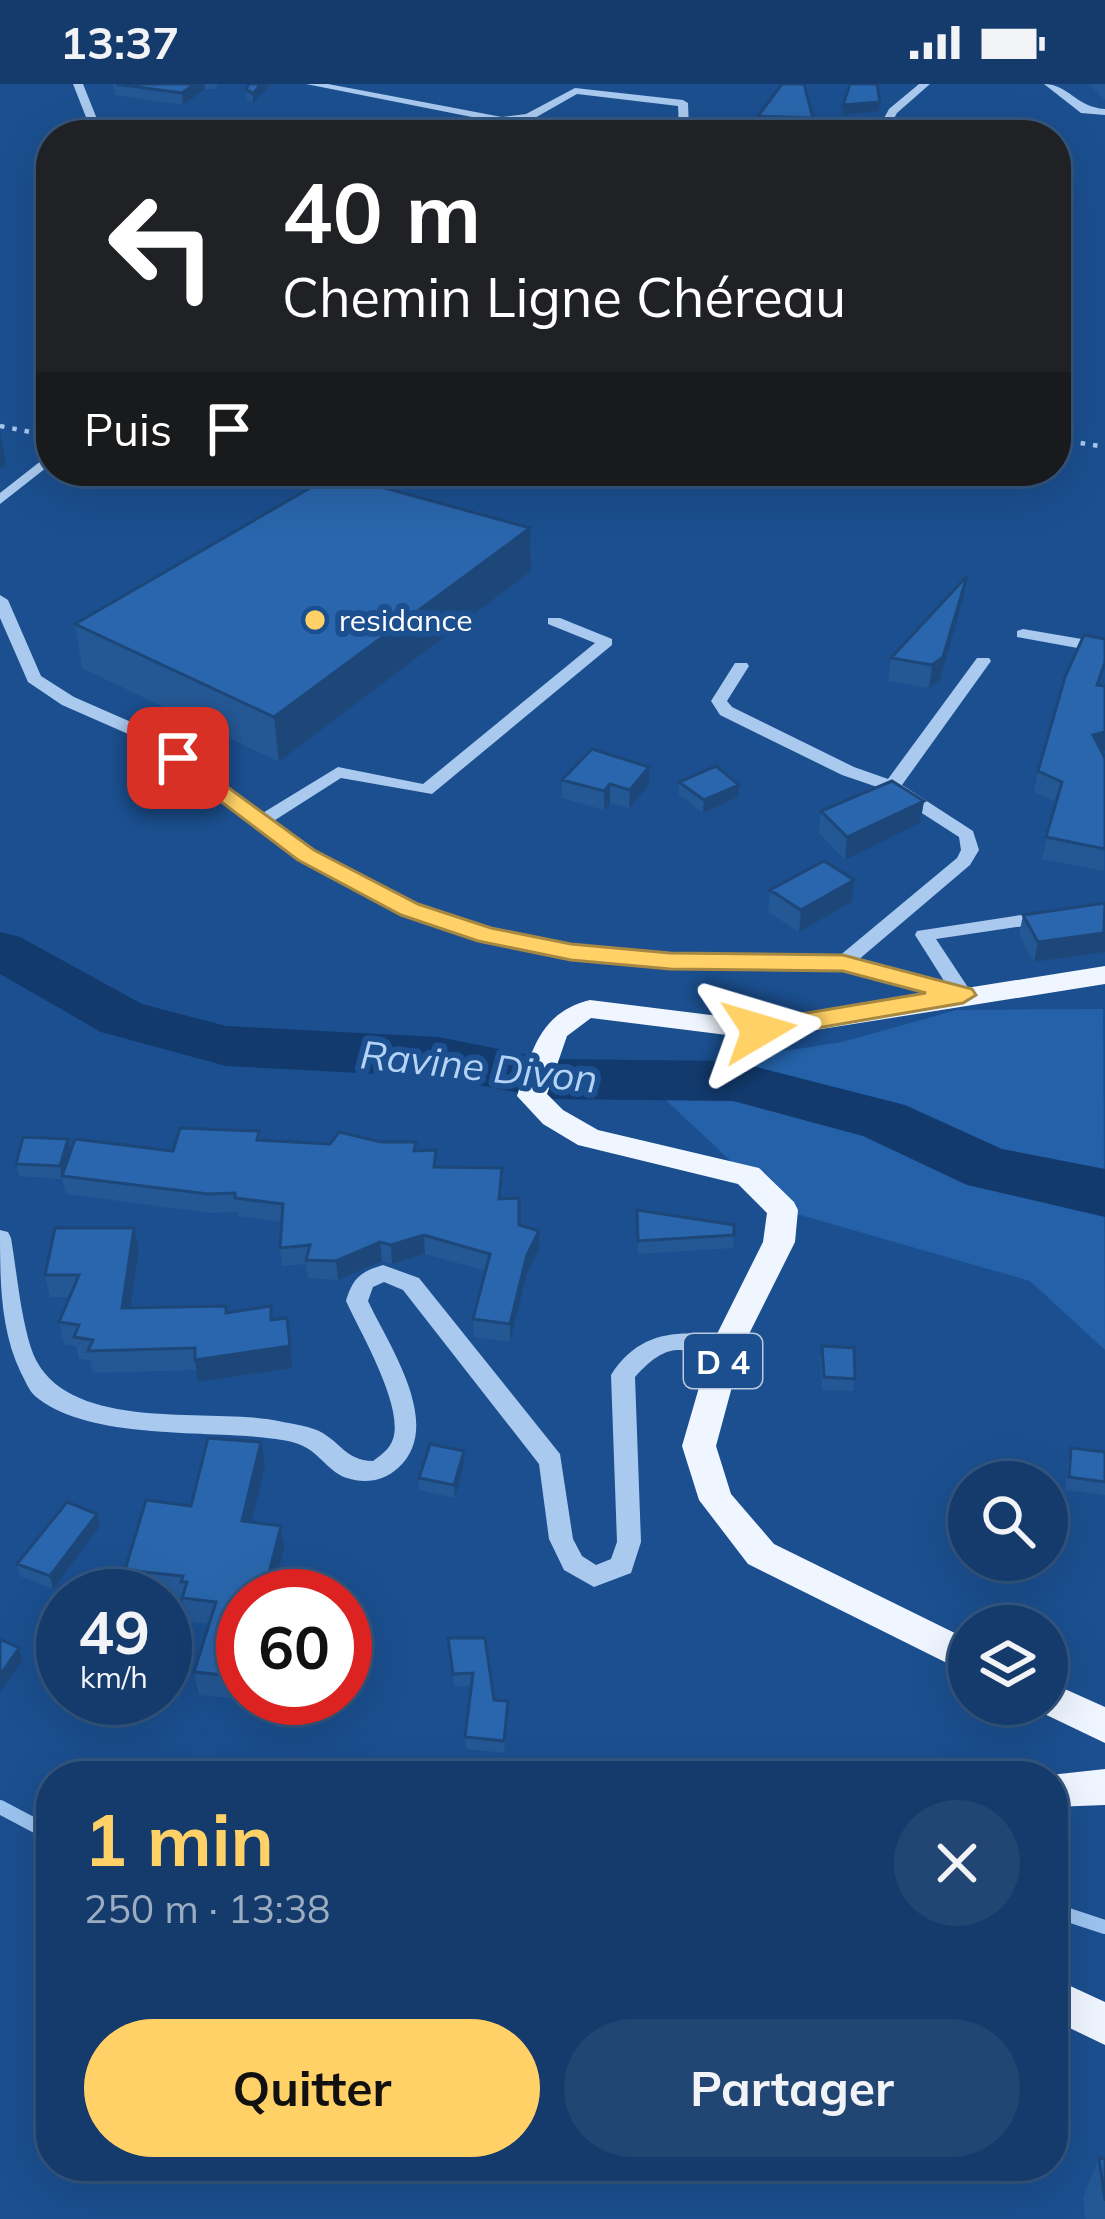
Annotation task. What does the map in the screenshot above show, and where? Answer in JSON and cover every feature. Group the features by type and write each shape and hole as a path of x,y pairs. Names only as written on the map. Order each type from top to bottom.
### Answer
{"main road":[{"name":"D 4","path":"948,1648 761,1554 716,1500 699,1446 727,1346 779,1242 783,1210 748,1176 589,1138 553,1117 532,1096 556,1024 570,1013 590,1009 759,1030 1105,975"},
{"path":"1068,1708 1105,1726"},
{"path":"1068,1788 1105,1787"},
{"path":"1068,2006 1105,2024"}],"street":[{"path":"79,84 93,120"},
{"path":"311,84 354,88 485,118 518,119 575,91 683,103"},
{"path":"684,120 688,84"},
{"path":"888,120 925,84"},
{"path":"1049,84 1085,111 1103,113"},
{"path":"0,500 36,470"},
{"path":"0,600 34,679 68,701 157,740 306,855 409,910 487,935 571,952 670,961 843,963 963,995"},
{"path":"259,823 338,772 426,790 606,642 554,621"},
{"path":"1023,634 1105,648"},
{"path":"892,786 982,661"},
{"path":"741,666 719,701 726,711 848,771 892,786 967,836 970,850 964,861 843,963"},
{"path":"963,995 924,935 1105,908"},
{"path":"0,1238 20,1349 42,1389 88,1412 131,1420 270,1429 310,1438 351,1470 378,1471 397,1456 407,1432 394,1386 357,1301 363,1282 383,1273 411,1284 551,1461 561,1539 573,1563 594,1576 622,1566 628,1542 623,1375 643,1351 668,1338 727,1346"}],"path":[{"path":"518,119 526,120"},
{"path":"0,426 36,433"},
{"path":"1071,442 1105,447"}],"shaded area":[{"path":"1103,1009 1105,1350 1030,1281 783,1210 638,1074 842,1042 957,1010"}],"building":[{"path":"116,84 195,84 182,93"},
{"path":"782,84 804,84 813,118 758,116"},
{"path":"850,84 877,84 880,102 843,105"},
{"name":"residance","path":"313,486 378,486 530,528 274,717 75,624"},
{"path":"967,576 943,657 932,665 891,658"},
{"path":"1084,635 1105,639 1105,662 1097,685 1105,686 1105,732 1093,735 1105,758 1105,849 1046,837 1062,782 1038,771 1065,677"},
{"path":"592,749 649,767 630,790 610,784 604,791 562,780"},
{"path":"716,766 739,785 704,800 679,782"},
{"path":"892,781 924,801 847,837 821,811"},
{"path":"824,861 854,880 801,910 770,890"},
{"path":"1105,903 1104,933 1038,942 1023,915"},
{"path":"180,1128 259,1131 257,1140 330,1144 339,1132 381,1142 416,1142 414,1151 436,1150 434,1167 502,1168 499,1199 519,1198 519,1225 539,1231 527,1255 510,1324 473,1319 490,1254 424,1235 391,1245 380,1242 336,1261 306,1260 310,1245 280,1248 283,1204 235,1198 235,1193 208,1194 62,1176 75,1139 173,1151"},
{"path":"23,1137 68,1139 60,1166 16,1164"},
{"path":"637,1210 734,1225 734,1235 638,1241"},
{"path":"55,1228 134,1228 122,1308 226,1306 226,1313 271,1306 271,1320 287,1318 290,1346 195,1360 195,1348 88,1351 93,1340 74,1337 79,1325 59,1322 79,1275 45,1275"},
{"path":"822,1346 854,1348 855,1379 824,1377"},
{"path":"208,1438 261,1442 242,1521 281,1526 270,1569 216,1569 216,1602 192,1599 192,1569 125,1569 146,1500 191,1506"},
{"path":"430,1444 464,1451 454,1485 419,1478"},
{"path":"1071,1448 1105,1452 1105,1482 1069,1477"},
{"path":"67,1502 97,1514 55,1569 36,1571 17,1564"},
{"path":"216,1602 216,1674 194,1672"},
{"path":"448,1638 485,1638 494,1700 508,1701 504,1741 465,1737 473,1673 453,1674"},
{"path":"0,1639 19,1648 0,1675"},
{"path":"1099,2158 1105,2159 1105,2201"}],"waterway":[{"name":"Ravine Divon","path":"0,950 122,1018 226,1046 438,1057 549,1079 733,1081 883,1120 989,1169 1082,1185 1105,1194"},
{"path":"0,1807 36,1826"},
{"path":"1068,1915 1105,1927"}],"place":[{"name":"residance","path":"315,620"}],"route":[{"path":"178,758 306,855 409,910 487,935 571,952 670,961 843,963 963,995 759,1030"}]}
